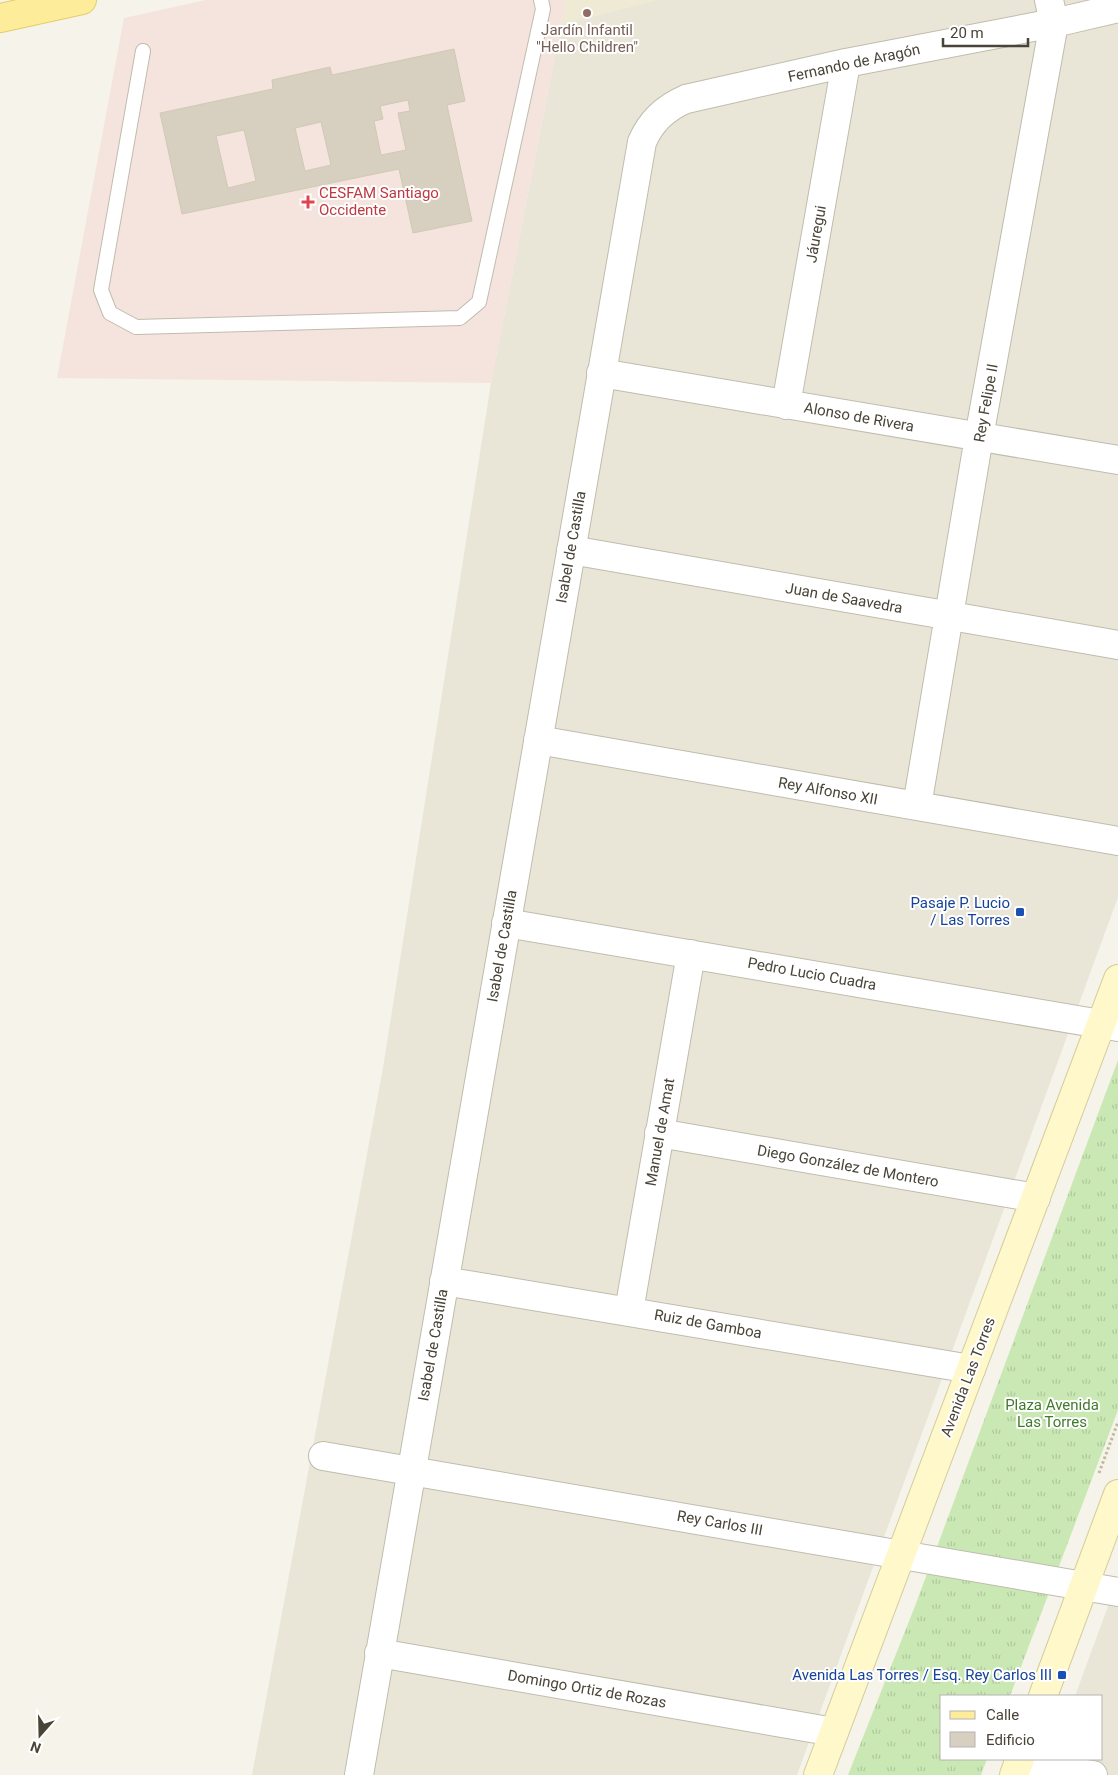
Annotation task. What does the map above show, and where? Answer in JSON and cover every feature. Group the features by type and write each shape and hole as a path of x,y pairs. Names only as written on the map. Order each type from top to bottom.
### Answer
{"main road":[{"path":"0,18 82,0"}],"street":[{"name":"Fernando de Aragón","path":"655,120 664,111 686,99 846,63 1052,12 1118,8"},
{"name":"Rey Felipe II","path":"917,806 1052,12"},
{"name":"Jáuregui","path":"786,405 846,63"},
{"name":"Isabel de Castilla","path":"359,1775 639,154 647,130 655,120"},
{"name":"Alonso de Rivera","path":"601,373 1118,460"},
{"name":"Juan de Saavedra","path":"570,550 1118,645"},
{"name":"Rey Alfonso XII","path":"538,740 1118,841"},
{"name":"Pedro Lucio Cuadra","path":"506,923 1110,1026"},
{"name":"Manuel de Amat","path":"629,1311 691,954"},
{"name":"Avenida Las Torres","path":"818,1775 1036,1198 1110,1026 1118,979"},
{"name":"Diego González de Montero","path":"659,1133 1036,1198"},
{"name":"Ruiz de Gamboa","path":"444,1281 971,1369"},
{"name":"Rey Carlos III","path":"323,1456 1118,1592"},
{"path":"1043,1695 1118,1494"},
{"name":"Domingo Ortiz de Rozas","path":"380,1653 834,1732"},
{"path":"1017,1766 1093,1775"}],"lane":[{"path":"143,51 101,290 110,313 136,327 460,318 479,302 543,9 541,0"}],"shaded area":[{"name":"CESFAM Santiago Occidente","path":"206,0 566,0 491,383 57,378 124,18"},
{"path":"566,0 1118,0 1118,897 797,1775 252,1775 383,1068 491,383"},
{"name":"Jardín Infantil \"Hello Children\"","path":"566,0 658,0 561,25"},
{"path":"1118,1579 1118,1775 1045,1775 1051,1760 1103,1760 1103,1695 1075,1695"}],"green space":[{"name":"Plaza Avenida Las Torres","path":"1118,1060 1118,1410 1010,1695 940,1695 940,1760 987,1760 981,1775 848,1775 915,1606"}],"building":[{"path":"454,49 465,101 447,105 472,221 413,233 399,169 182,214 160,113 273,89 272,80 330,67 332,75","holes":["408,100 410,111 398,113 406,150 381,155 374,121 383,119 380,106","321,122 331,165 305,171 295,128","244,130 256,181 228,188 216,136"]}],"place":[{"name":"Jardín Infantil \"Hello Children\"","path":"587,13"},
{"name":"CESFAM Santiago Occidente","path":"308,202"},
{"name":"Pasaje P. Lucio / Las Torres","path":"1020,912"},
{"name":"Avenida Las Torres / Esq. Rey Carlos III","path":"1062,1675"}]}
